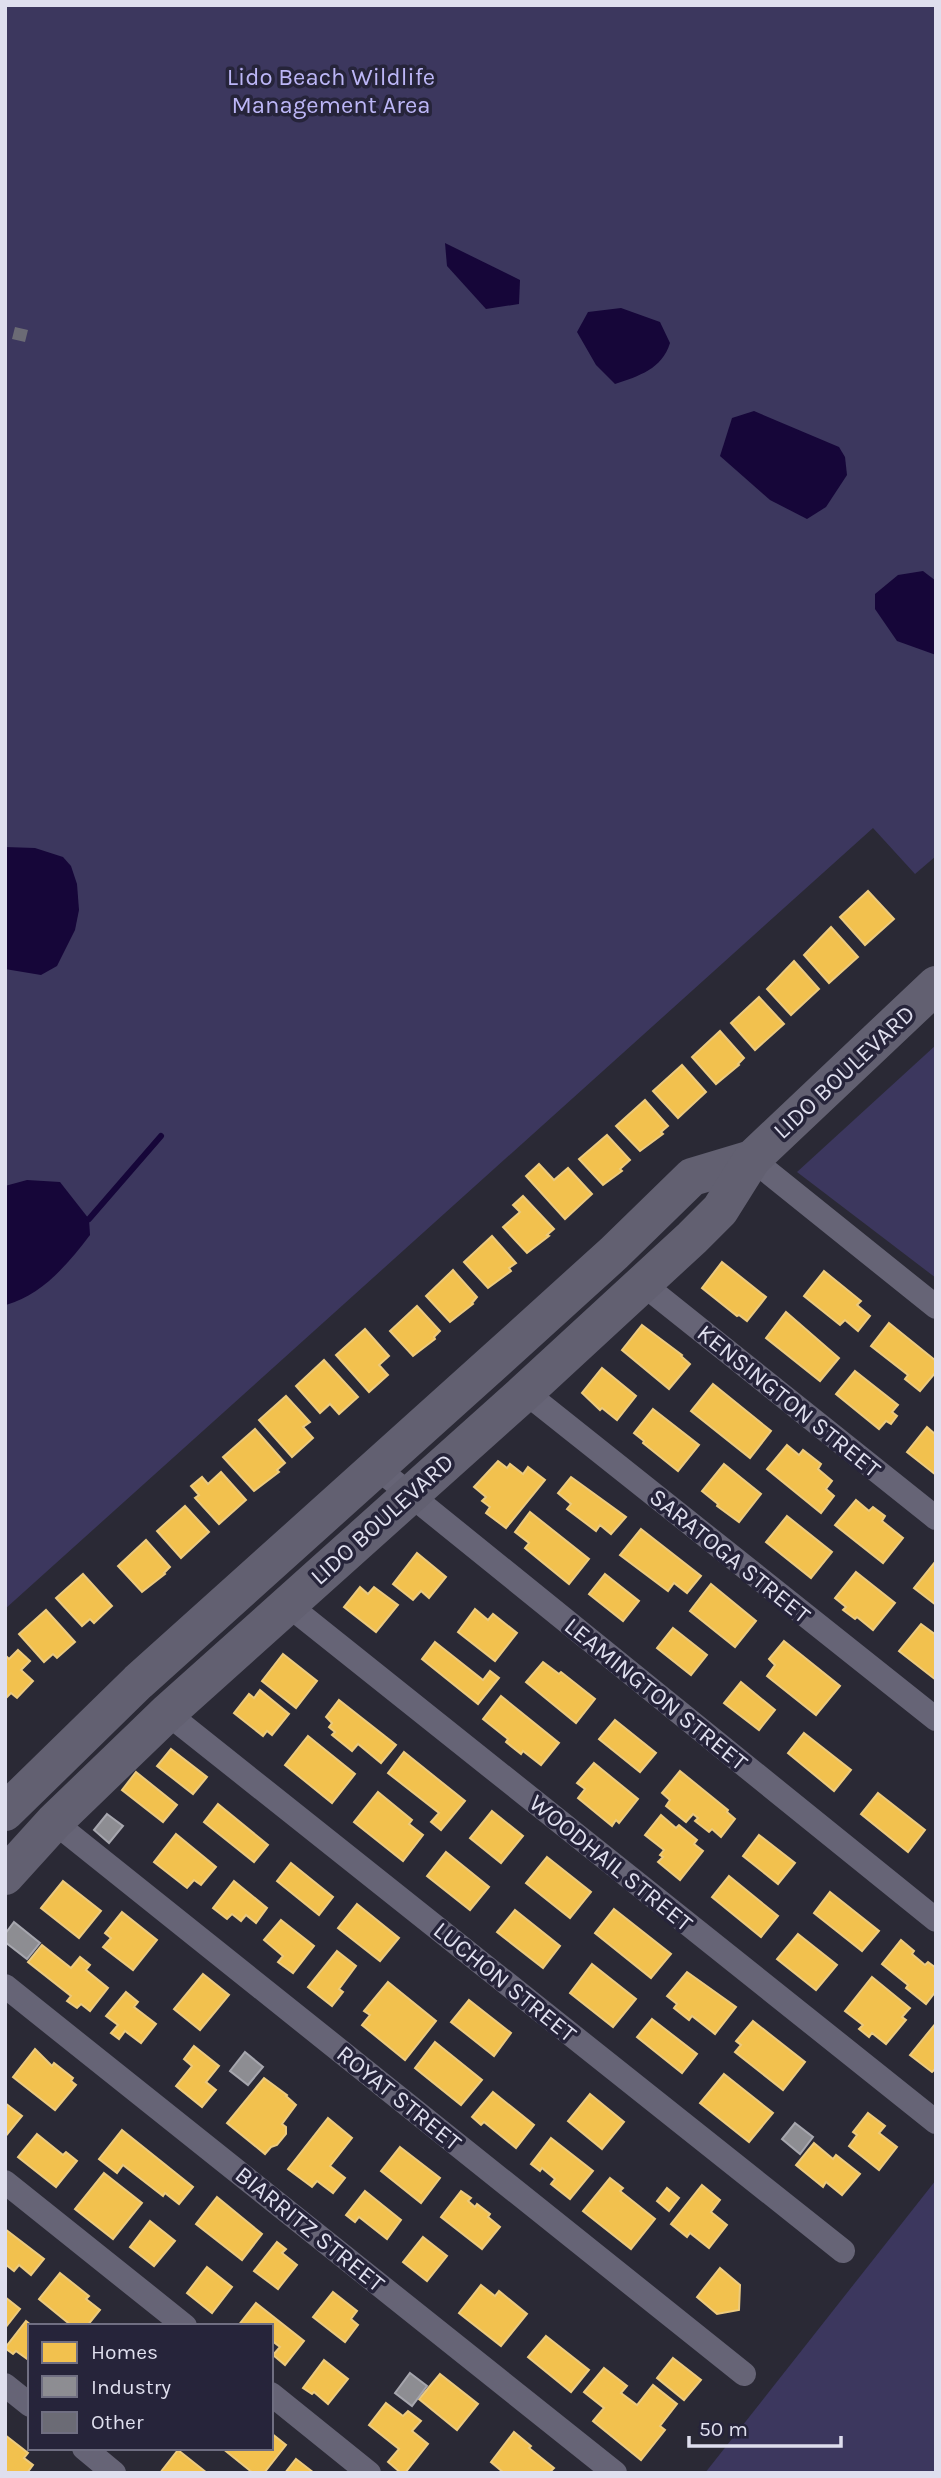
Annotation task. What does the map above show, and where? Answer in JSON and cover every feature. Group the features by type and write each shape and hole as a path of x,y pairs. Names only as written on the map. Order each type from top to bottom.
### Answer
{"highway":[{"name":"LIDO BOULEVARD","path":"5,1876 54,1822 167,1713 643,1284 720,1210 752,1159 936,985"},
{"name":"LIDO BOULEVARD","path":"5,1812 138,1682 604,1262 692,1177 752,1159"}],"street":[{"path":"752,1159 936,1307"},
{"name":"KENSINGTON STREET","path":"643,1284 936,1518"},
{"name":"SARATOGA STREET","path":"525,1392 936,1719"},
{"name":"LEAMINGTON STREET","path":"376,1467 936,1920"},
{"name":"WOODHAIL STREET","path":"287,1604 936,2122"},
{"name":"LUCHON STREET","path":"167,1713 843,2251"},
{"name":"ROYAT STREET","path":"54,1822 744,2374"},
{"name":"BIARRITZ STREET","path":"5,1986 615,2473"},
{"path":"5,2182 182,2324"},
{"path":"5,2385 28,2403"},
{"path":"273,2397 369,2473"},
{"path":"86,2450 114,2473"}],"green space":[{"name":"Lido Beach Wildlife Management Area","path":"5,5 936,5 936,856 915,874 873,828 5,1609"},
{"path":"936,1045 936,1278 797,1172"},
{"path":"936,2180 936,2473 705,2473"}],"shaded area":[{"path":"445,243 520,280 519,304 486,309 447,266"},
{"path":"621,308 660,322 670,343 661,359 649,370 615,384 596,365 577,332 588,312"},
{"path":"754,411 839,447 845,457 847,475 826,507 807,519 770,500 720,456 732,418"},
{"path":"923,571 936,581 936,655 897,641 875,609 875,594 898,575"},
{"path":"5,847 35,848 63,857 71,866 77,884 79,910 75,930 57,966 41,975 5,969"},
{"path":"27,1180 60,1182 89,1219 90,1235 43,1286 6,1305 5,1186"}],"building: Homes":[{"path":"868,891 894,919 865,945 840,917"},
{"path":"831,927 858,957 829,983 804,955"},
{"path":"794,961 819,989 791,1015 767,989"},
{"path":"759,997 784,1024 755,1050 731,1023"},
{"path":"720,1031 744,1058 716,1084 692,1057"},
{"path":"682,1065 706,1092 678,1118 653,1091"},
{"path":"645,1100 668,1126 661,1132 663,1134 640,1151 616,1126"},
{"path":"607,1135 630,1160 620,1169 622,1171 603,1185 579,1159"},
{"path":"539,1164 554,1180 568,1168 592,1194 565,1219 526,1176"},
{"path":"523,1196 554,1229 527,1253 503,1227 520,1212 513,1205"},
{"path":"492,1236 516,1263 509,1268 511,1271 488,1288 464,1262"},
{"path":"722,1262 766,1297 747,1321 702,1288"},
{"path":"453,1270 477,1297 473,1304 450,1322 426,1296"},
{"path":"824,1271 861,1301 857,1305 870,1316 858,1331 845,1320 840,1325 804,1296"},
{"path":"417,1306 440,1331 435,1339 413,1356 390,1331"},
{"path":"786,1312 839,1358 820,1381 766,1338"},
{"path":"889,1323 936,1361 936,1372 920,1391 905,1379 908,1375 871,1346"},
{"path":"642,1325 690,1364 669,1389 622,1350"},
{"path":"365,1329 389,1356 379,1365 388,1375 369,1392 336,1355"},
{"path":"324,1360 358,1397 339,1414 330,1404 320,1413 296,1386"},
{"path":"602,1368 636,1396 617,1420 602,1408 600,1410 582,1393"},
{"path":"855,1371 898,1405 892,1412 897,1416 891,1424 886,1421 879,1429 836,1394"},
{"path":"713,1384 771,1431 750,1458 691,1411"},
{"path":"286,1396 310,1422 303,1427 313,1438 292,1457 259,1420"},
{"path":"653,1409 699,1445 678,1471 634,1433"},
{"path":"927,1427 936,1435 936,1475 907,1452"},
{"path":"255,1429 285,1463 277,1470 279,1472 254,1491 223,1457"},
{"path":"787,1445 799,1455 803,1450 821,1464 818,1469 832,1481 826,1489 834,1496 821,1513 767,1469"},
{"path":"498,1461 507,1468 510,1464 523,1474 528,1467 545,1480 506,1528 486,1513 490,1507 482,1501 486,1497 474,1487"},
{"path":"724,1464 761,1494 739,1522 702,1491"},
{"path":"221,1472 246,1500 219,1524 195,1498 199,1495 191,1486 202,1477 208,1484"},
{"path":"571,1477 626,1517 611,1534 600,1525 596,1531 567,1509 571,1504 558,1493"},
{"path":"856,1500 869,1511 873,1507 885,1516 882,1521 903,1538 883,1563 835,1525"},
{"path":"185,1506 209,1532 181,1558 157,1531"},
{"path":"530,1512 589,1559 569,1584 525,1548 529,1543 515,1532"},
{"path":"787,1516 832,1552 811,1578 766,1542"},
{"path":"641,1529 701,1576 687,1593 674,1583 668,1591 620,1555"},
{"path":"146,1540 170,1567 142,1592 118,1566"},
{"path":"417,1553 446,1577 429,1598 421,1591 413,1600 393,1584"},
{"path":"936,1563 936,1605 914,1588"},
{"path":"856,1572 895,1603 873,1630 843,1610 846,1607 835,1598"},
{"path":"83,1574 112,1606 94,1623 90,1619 82,1626 56,1598"},
{"path":"605,1574 639,1601 623,1621 589,1594"},
{"path":"711,1584 756,1621 735,1647 690,1611"},
{"path":"360,1587 368,1594 374,1587 398,1605 376,1632 344,1607"},
{"path":"475,1609 488,1620 493,1614 517,1633 495,1661 458,1632"},
{"path":"46,1610 75,1642 57,1658 53,1654 44,1662 19,1634"},
{"path":"921,1624 936,1635 936,1680 899,1651"},
{"path":"673,1628 707,1655 691,1675 657,1648"},
{"path":"784,1641 840,1686 816,1715 767,1676 775,1665 769,1659"},
{"path":"435,1642 483,1680 490,1671 499,1678 478,1704 422,1659"},
{"path":"18,1650 30,1661 21,1670 33,1681 17,1698 11,1693 5,1699 5,1655 9,1659"},
{"path":"283,1654 317,1681 296,1708 262,1681"},
{"path":"543,1662 559,1674 561,1672 595,1699 576,1723 526,1682"},
{"path":"741,1682 775,1710 759,1730 724,1703"},
{"path":"260,1690 289,1714 272,1735 267,1731 263,1736 234,1713 249,1694 254,1698"},
{"path":"501,1696 559,1743 541,1765 523,1751 521,1754 506,1742 508,1739 483,1719"},
{"path":"339,1700 396,1745 381,1763 358,1744 352,1751 332,1735 335,1732 329,1727 332,1723 326,1717"},
{"path":"615,1720 656,1753 640,1772 599,1739"},
{"path":"804,1733 851,1770 834,1791 788,1753"},
{"path":"308,1736 355,1774 332,1803 285,1765"},
{"path":"171,1749 207,1777 193,1794 157,1766"},
{"path":"404,1752 465,1801 441,1830 431,1822 439,1813 388,1773"},
{"path":"594,1763 638,1799 619,1823 616,1820 612,1826 578,1798 585,1789 577,1783"},
{"path":"680,1771 728,1810 735,1819 721,1837 695,1821 698,1818 693,1814 686,1822 666,1806 670,1800 662,1793"},
{"path":"136,1772 177,1805 163,1822 122,1790"},
{"path":"378,1792 412,1820 409,1824 423,1835 403,1861 354,1822"},
{"path":"878,1793 925,1830 908,1852 861,1814"},
{"path":"218,1804 268,1845 254,1862 204,1822"},
{"path":"492,1811 523,1836 501,1863 470,1838"},
{"path":"661,1815 676,1828 679,1825 697,1840 694,1844 703,1851 680,1880 658,1862 663,1857 660,1855 664,1850 645,1835"},
{"path":"176,1834 216,1867 201,1885 194,1880 187,1888 154,1862"},
{"path":"759,1835 795,1863 778,1884 743,1856"},
{"path":"446,1852 489,1887 470,1910 427,1876"},
{"path":"547,1857 591,1892 570,1918 526,1883"},
{"path":"291,1863 333,1897 319,1915 277,1881"},
{"path":"729,1876 778,1916 761,1937 712,1897"},
{"path":"63,1881 101,1911 79,1938 41,1908"},
{"path":"234,1881 267,1908 256,1923 246,1915 241,1921 232,1914 227,1919 213,1908"},
{"path":"830,1892 879,1931 862,1951 814,1913"},
{"path":"357,1904 399,1938 380,1961 338,1928"},
{"path":"614,1909 671,1954 651,1978 595,1933"},
{"path":"515,1910 560,1946 543,1968 497,1932"},
{"path":"122,1912 157,1940 133,1970 103,1947 111,1938 105,1933"},
{"path":"281,1920 314,1946 293,1973 278,1962 283,1956 264,1940"},
{"path":"798,1934 837,1965 816,1990 777,1959"},
{"path":"901,1940 925,1965 928,1962 936,1968 936,1991 926,2004 882,1964"},
{"path":"42,1945 71,1968 80,1957 90,1965 86,1970 108,1988 90,2011 81,2004 77,2008 67,2001 71,1996 28,1962"},
{"path":"337,1951 356,1966 339,1989 343,1992 332,2006 308,1987"},
{"path":"592,1964 636,1999 613,2027 570,1993"},
{"path":"687,1972 736,2007 715,2034 692,2016 689,2020 674,2008 677,2004 667,1996"},
{"path":"203,1974 229,1995 200,2030 174,2009"},
{"path":"872,1977 910,2008 902,2017 906,2020 886,2044 872,2033 869,2037 859,2029 863,2025 845,2011"},
{"path":"388,1982 436,2021 405,2060 362,2025 370,2015 364,2011"},
{"path":"126,1992 138,2002 134,2007 156,2024 141,2043 125,2031 119,2039 111,2033 118,2025 106,2016"},
{"path":"469,2000 511,2033 494,2056 451,2022"},
{"path":"652,2019 697,2054 682,2073 637,2037"},
{"path":"753,2021 805,2062 783,2090 735,2052 741,2045 736,2041"},
{"path":"936,2023 936,2068 932,2072 910,2055"},
{"path":"435,2042 482,2080 461,2105 415,2068"},
{"path":"194,2046 219,2066 206,2082 216,2090 202,2107 176,2086 192,2066 184,2059"},
{"path":"35,2049 52,2066 54,2063 73,2078 71,2081 76,2085 55,2110 13,2077"},
{"path":"724,2074 773,2113 749,2142 700,2103"},
{"path":"264,2078 296,2105 282,2124 286,2127 286,2134 265,2154 227,2123"},
{"path":"493,2092 534,2125 516,2148 484,2122 481,2125 472,2117"},
{"path":"590,2094 624,2122 602,2149 568,2121"},
{"path":"5,2103 22,2116 5,2137"},
{"path":"868,2113 885,2126 879,2133 897,2147 879,2170 849,2146 857,2135 853,2132"},
{"path":"328,2118 352,2138 330,2166 345,2178 333,2193 317,2181 312,2187 288,2169"},
{"path":"122,2130 193,2187 179,2204 165,2193 163,2196 123,2165 117,2173 99,2159"},
{"path":"37,2134 63,2155 66,2152 77,2161 56,2187 18,2157"},
{"path":"551,2138 593,2171 570,2199 551,2184 555,2179 542,2168 540,2171 531,2164"},
{"path":"814,2143 833,2159 836,2155 860,2174 842,2195 826,2182 823,2187 796,2165"},
{"path":"400,2147 440,2178 421,2203 381,2171"},
{"path":"104,2173 142,2203 113,2239 75,2209"},
{"path":"610,2178 623,2188 620,2191 655,2219 631,2249 583,2211"},
{"path":"702,2185 720,2200 711,2212 727,2225 709,2248 690,2233 687,2237 671,2224"},
{"path":"667,2188 679,2198 669,2211 657,2201"},
{"path":"365,2191 401,2220 387,2239 359,2217 355,2222 346,2215"},
{"path":"461,2191 471,2198 468,2201 475,2207 477,2204 490,2214 488,2217 500,2227 482,2249 441,2217"},
{"path":"217,2197 262,2234 242,2260 196,2224"},
{"path":"150,2221 175,2241 154,2266 130,2247"},
{"path":"5,2229 44,2259 31,2275 19,2265 14,2271 5,2264"},
{"path":"423,2237 447,2256 427,2281 403,2262"},
{"path":"277,2242 286,2249 282,2253 297,2265 278,2289 254,2271"},
{"path":"207,2267 232,2287 212,2313 187,2293"},
{"path":"720,2268 740,2285 739,2310 717,2314 697,2297"},
{"path":"60,2273 89,2296 86,2299 100,2310 89,2324 70,2324 39,2299"},
{"path":"481,2285 495,2296 499,2291 527,2314 501,2346 459,2313"},
{"path":"333,2292 357,2311 351,2319 358,2325 345,2342 313,2317"},
{"path":"5,2297 20,2309 5,2328"},
{"path":"256,2303 304,2341 285,2365 273,2355 280,2347 273,2342 273,2324 240,2324"},
{"path":"26,2321 30,2324 28,2360 16,2351 13,2354 5,2348"},
{"path":"546,2336 589,2370 571,2392 528,2357"},
{"path":"673,2358 701,2380 684,2400 657,2378"},
{"path":"324,2360 348,2379 328,2404 314,2392 312,2394 303,2388"},
{"path":"604,2368 627,2386 621,2393 637,2405 653,2385 677,2404 660,2426 665,2430 641,2460 593,2421 604,2408 584,2392"},
{"path":"440,2374 478,2404 457,2430 419,2399"},
{"path":"386,2403 403,2416 408,2411 421,2421 412,2431 428,2444 405,2473 401,2473 388,2462 399,2449 369,2425"},
{"path":"514,2432 554,2468 549,2473 504,2473 491,2462"},
{"path":"5,2435 28,2453 24,2458 33,2465 27,2473 5,2473"},
{"path":"273,2435 286,2445 264,2473 253,2473 224,2450 273,2450"},
{"path":"178,2450 207,2473 160,2473"},
{"path":"296,2459 314,2473 285,2473"}],"building: Industry":[{"path":"107,1814 123,1826 109,1843 94,1830"},
{"path":"14,1922 40,1943 27,1959 5,1942 5,1934"},
{"path":"245,2052 263,2067 248,2085 230,2071"},
{"path":"795,2123 813,2137 800,2154 782,2139"},
{"path":"410,2373 427,2386 412,2406 395,2393"}],"building: Other":[{"path":"15,327 28,330 25,342 12,339"}],"waterway":[{"path":"89,1219 161,1136"}]}
